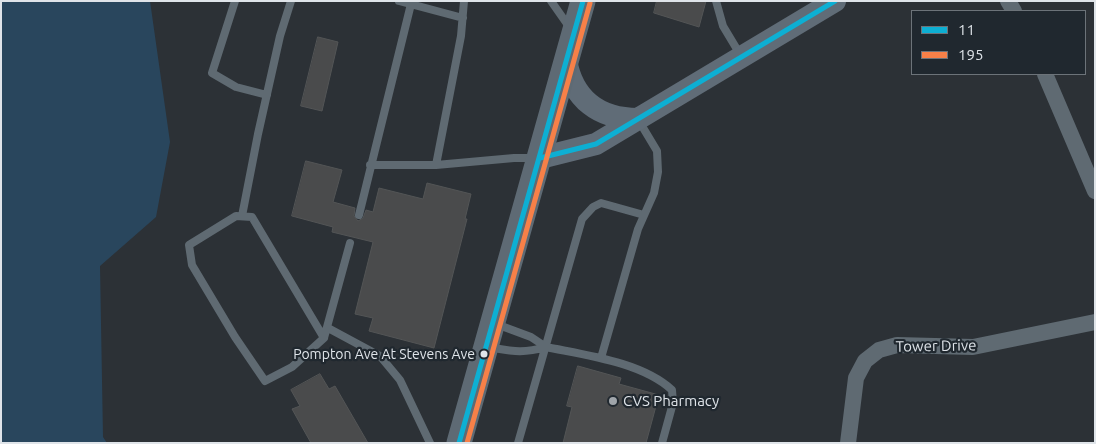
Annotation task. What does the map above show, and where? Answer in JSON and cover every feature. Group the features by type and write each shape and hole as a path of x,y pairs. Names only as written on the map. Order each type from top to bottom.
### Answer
{"main road":[{"path":"460,443 583,1"},
{"path":"540,158 596,144 835,1"},
{"path":"566,60 577,91 592,106 614,117 638,119"}],"street":[{"path":"1045,75 1095,191"},
{"name":"Tower Drive","path":"848,443 856,378 865,361 879,350 897,345 973,347 1095,322"}],"lane":[{"path":"235,1 212,73 236,87 267,95"},
{"path":"242,216 280,36 291,1"},
{"path":"399,1 463,18"},
{"path":"436,166 462,36 464,1"},
{"path":"551,1 574,34"},
{"path":"716,1 723,26 742,57"},
{"path":"359,215 411,4"},
{"path":"601,358 638,229 654,193 658,172 656,151 638,119"},
{"path":"370,165 436,166 514,158 540,158"},
{"path":"518,443 582,219 593,207 601,203 644,214"},
{"path":"324,338 252,217 236,216 189,245 192,265 235,337 265,381 292,367 324,338 350,243"},
{"path":"493,323 523,334 546,347 618,361 664,382 672,390 673,403 662,443"},
{"path":"328,328 380,356 400,380 430,443"},
{"path":"486,347 530,352 546,347"}],"shaded area":[{"path":"1,1 150,1 170,142 156,217 100,266 103,437 107,443 1,443"}],"building":[{"path":"657,1 706,1 699,27 654,13"},
{"path":"318,37 338,42 322,111 301,106"},
{"path":"306,161 342,170 333,202 355,208 354,216 358,221 363,218 366,210 373,212 379,188 423,199 427,183 471,194 465,219 467,219 434,348 369,331 373,318 355,314 373,242 332,232 333,227 292,216"},
{"name":"CVS Pharmacy","path":"578,366 621,378 619,384 659,395 646,443 563,443 572,407 567,406"},
{"path":"320,374 329,389 335,386 368,443 311,443 292,409 300,406 291,390"}],"transit line":[{"name":"11","path":"459,443 583,1"},
{"name":"11","path":"540,158 596,144 835,1"},
{"name":"195","path":"467,443 590,3"}],"place":[{"name":"Pompton Ave At Stevens Ave","path":"484,354"},
{"name":"CVS Pharmacy","path":"613,401"}]}
